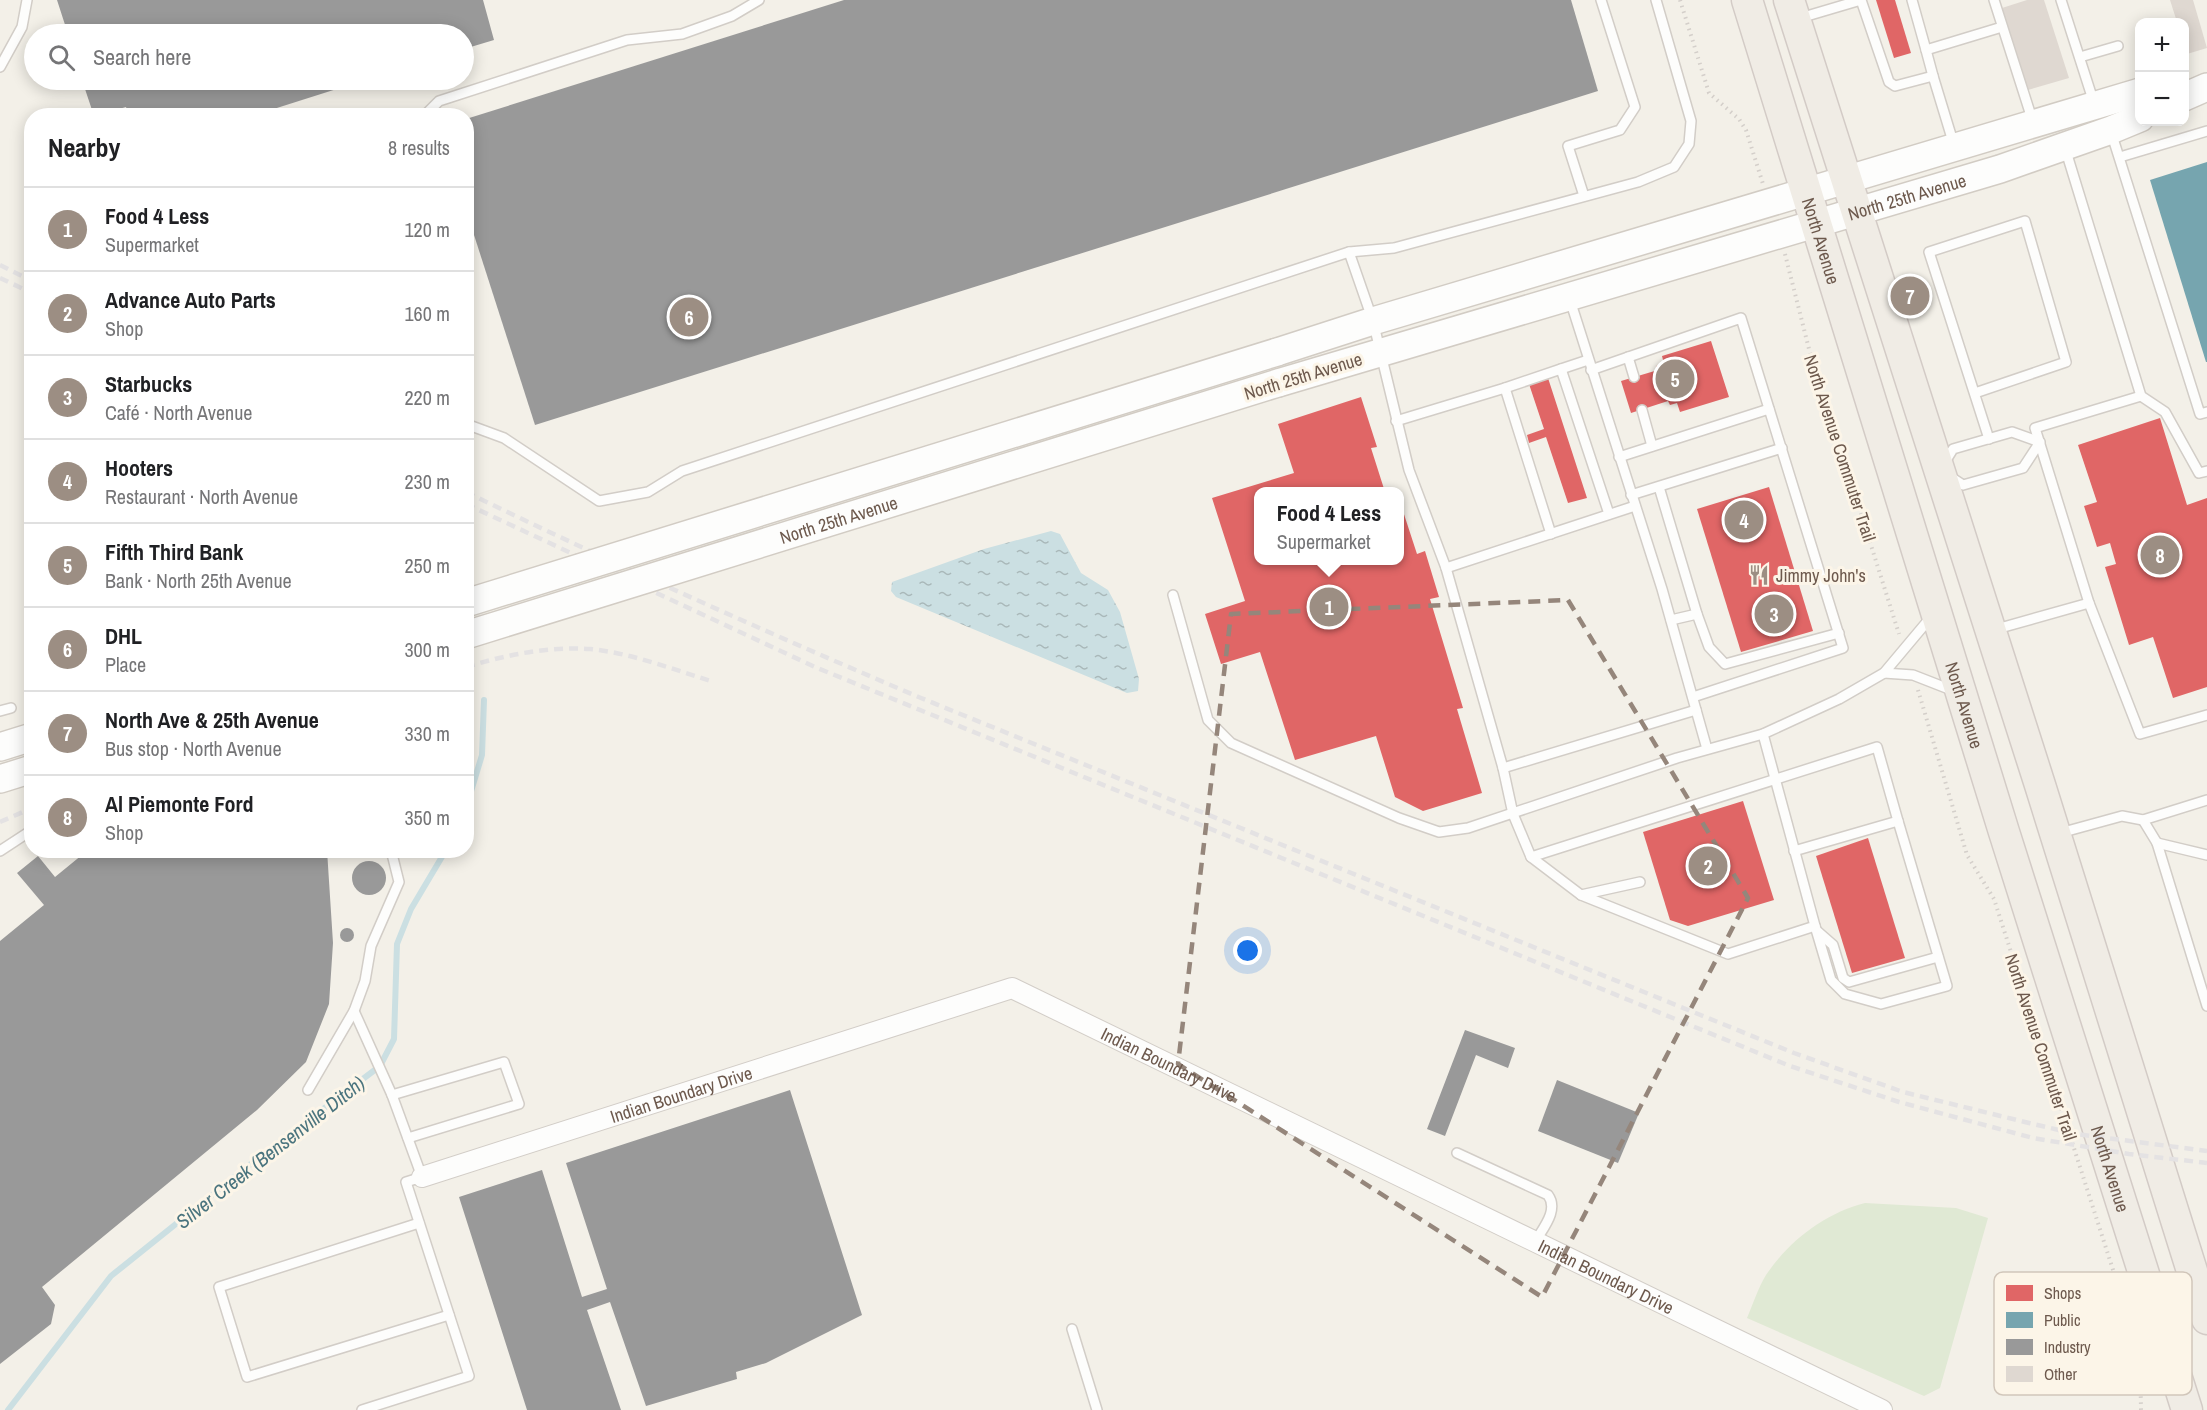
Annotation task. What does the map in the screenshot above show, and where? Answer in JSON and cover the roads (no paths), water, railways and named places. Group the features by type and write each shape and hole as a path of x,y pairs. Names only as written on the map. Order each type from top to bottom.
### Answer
{"main road":[{"name":"North Avenue","path":"1747,0 1946,645 2144,1272"},
{"path":"1792,10 1940,470 2207,1319"},
{"path":"2189,86 2207,85"},
{"path":"2189,94 2207,85"},
{"name":"North 25th Avenue","path":"474,601 1373,321 1955,149 2135,93"},
{"name":"North 25th Avenue","path":"474,633 1379,352 1569,298 2000,169 2135,120"},
{"path":"1897,484 1940,470"},
{"path":"1946,645 1990,630"},
{"path":"0,747 24,740"},
{"path":"0,779 24,772"},
{"name":"North Avenue","path":"2182,1395 2187,1410"}],"street":[{"name":"Indian Boundary Drive","path":"422,1177 1012,988 1874,1409"}],"lane":[{"path":"0,67 22,27 27,0"},
{"path":"474,90 627,40 682,34 732,16 759,0"},
{"path":"1584,196 1568,146 1620,130 1635,107 1601,0"},
{"path":"474,427 504,438 599,501 648,492 682,471 1349,252 1394,248 1638,182 1674,167 1689,144 1691,121 1656,0"},
{"path":"1792,10 1861,0 1889,82 1895,86 1933,76"},
{"path":"1912,0 1955,149"},
{"path":"1995,0 2034,124"},
{"path":"2061,0 2095,105"},
{"path":"1926,50 2002,27"},
{"path":"2080,57 2118,46"},
{"path":"432,108 439,101 473,90"},
{"path":"2111,130 2200,414 2207,412"},
{"path":"2120,157 2207,131"},
{"path":"2064,146 2141,396 2165,412 2199,473 2207,471"},
{"path":"1975,393 2066,362 2025,221 1929,252 1989,439"},
{"path":"1349,252 1373,321 1409,470 1446,568 1503,768 1513,814 1532,857 1581,896 1728,954 1815,928"},
{"path":"1569,298 1671,620 1707,749"},
{"path":"1591,370 1741,318 1782,448 1844,648 1693,697"},
{"path":"1628,357 1634,377"},
{"path":"1396,421 1588,360"},
{"path":"1561,369 1609,514"},
{"path":"1505,388 1551,534"},
{"path":"2141,396 2035,428 2089,603 2140,734 2207,715"},
{"path":"1619,457 1769,409"},
{"path":"1642,410 1652,446"},
{"path":"2012,432 2040,442 2023,468 1963,485 1940,470 1953,449 2012,432"},
{"path":"1631,495 1782,448"},
{"path":"1659,487 1709,647 1725,664 1839,633"},
{"path":"1446,568 1635,506"},
{"path":"1173,595 1208,720 1231,743 1399,818 1439,832 1468,828 1707,749 1763,734 1839,699 1884,673 1936,612"},
{"path":"1990,630 2089,603"},
{"path":"1671,620 1697,614"},
{"path":"1884,673 1913,675 1961,693"},
{"path":"0,711 10,708"},
{"path":"1503,768 1696,710"},
{"path":"1532,857 1775,779 1877,747 1947,986 1881,1004 1845,994 1830,980 1794,851 1775,779 1763,734"},
{"path":"2054,834 2122,816 2143,820 2207,800"},
{"path":"2143,820 2157,843 2207,1005"},
{"path":"1794,851 1898,821"},
{"path":"0,851 24,835"},
{"path":"2157,843 2207,855"},
{"path":"308,1090 354,1011 365,981 371,945 399,882 393,858"},
{"path":"1581,896 1640,882"},
{"path":"1815,928 1833,945 1843,978 1849,982 1938,957"},
{"path":"354,1011 392,1095 422,1177 406,1182 469,1376 362,1410"},
{"path":"392,1095 504,1062 519,1104 408,1138"},
{"path":"1457,1153 1548,1195 1553,1202 1552,1210 1535,1242"},
{"path":"419,1223 219,1287 240,1354 248,1377 449,1315"},
{"path":"1072,1329 1097,1410"}],"water":[{"path":"1051,531 1060,534 1081,573 1108,590 1120,612 1139,679 1138,691 1127,693 896,597 891,591 892,582 984,549"}],"waterway":[{"name":"Silver Creek (Bensenville Ditch)","path":"474,782 482,755 484,700"},
{"name":"Silver Creek (Bensenville Ditch)","path":"8,1410 111,1276 252,1163 380,1066 394,1039 397,944 411,909 441,858"}],"railway":[{"path":"0,265 24,277"},
{"path":"0,278 24,289"},
{"path":"474,496 692,598 921,698 1794,1053 1903,1092 2029,1123 2076,1134 2207,1151"},
{"path":"474,508 815,667 1790,1066 1899,1102 2033,1138 2129,1154 2207,1163"},
{"path":"474,665 527,652 590,649 636,658 711,681"},
{"path":"0,822 24,812"}],"place":[{"name":"North Ave & 25th Avenue","path":"1910,296"},
{"name":"DHL","path":"689,317"},
{"name":"Fifth Third Bank","path":"1675,379"},
{"name":"Hooters","path":"1744,520"},
{"name":"Al Piemonte Ford","path":"2160,555"},
{"name":"Jimmy John's","path":"1759,575"},
{"name":"Food 4 Less","path":"1329,607"},
{"name":"Starbucks","path":"1774,614"},
{"name":"Advance Auto Parts","path":"1708,866"}]}
